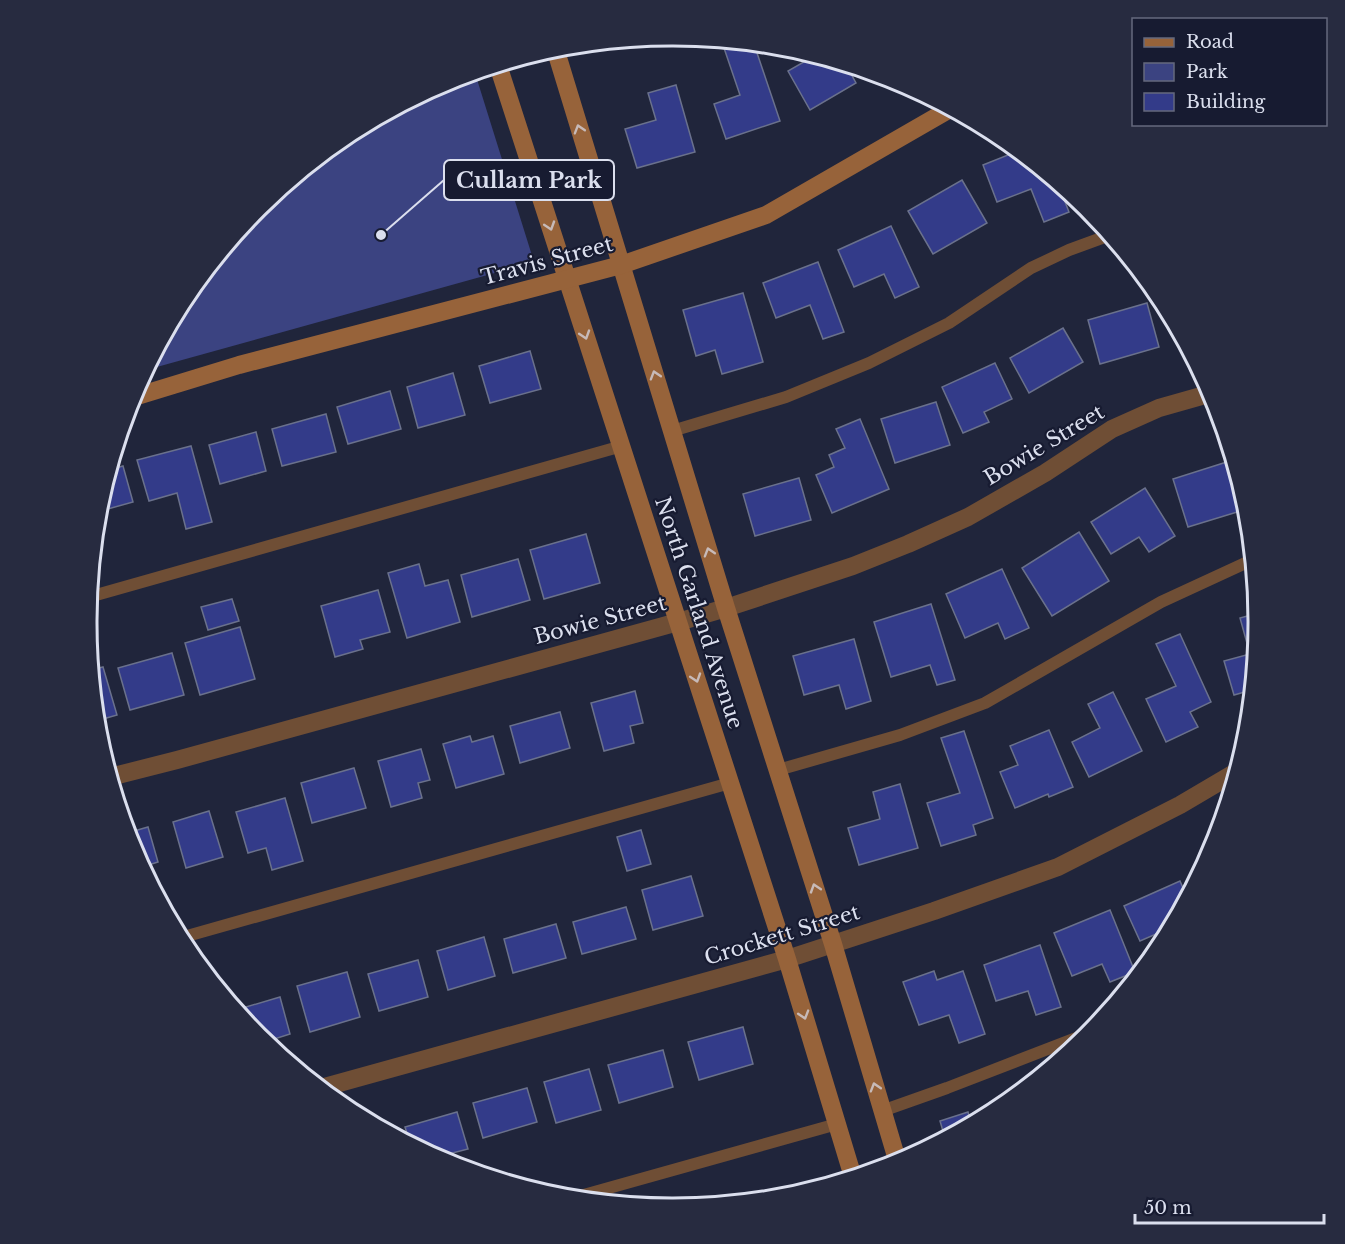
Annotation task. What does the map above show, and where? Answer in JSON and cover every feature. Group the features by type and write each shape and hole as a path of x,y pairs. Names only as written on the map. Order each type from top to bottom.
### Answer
{"main road":[{"name":"North Garland Avenue","path":"558,58 726,608 833,944 895,1153"},
{"name":"North Garland Avenue","path":"501,73 787,959 851,1169"},
{"name":"Travis Street","path":"144,394 239,365 621,265 766,215 941,114"}],"street":[{"name":"Bowie Street","path":"118,775 678,622 853,566 968,517 1112,429 1159,408 1201,396"},
{"name":"Crockett Street","path":"331,1085 787,959 934,911 1058,867 1180,805 1226,778"}],"lane":[{"path":"672,431 786,397 869,363 949,323 1031,268 1101,238"},
{"path":"98,595 622,446"},
{"path":"778,771 900,735 985,703 1161,602 1245,563"},
{"path":"190,935 730,783"},
{"path":"882,1111 1065,1042"},
{"path":"593,1192 837,1124"}],"green space":[{"path":"477,81 534,262 156,367 194,302 216,272 240,243 293,189 353,143 385,124 452,90"}],"building":[{"path":"724,49 757,53 780,121 726,139 714,104 740,95"},
{"path":"803,62 852,75 856,83 810,110 788,71"},
{"path":"676,85 695,152 637,168 625,129 656,120 648,93"},
{"path":"1009,155 1052,189 1065,201 1069,212 1044,222 1031,189 997,202 983,165"},
{"path":"962,180 987,223 933,254 908,211"},
{"path":"891,226 919,287 895,298 884,274 854,287 838,250"},
{"path":"818,262 844,332 823,339 810,305 776,318 763,283"},
{"path":"743,293 763,362 722,374 715,350 696,356 683,310"},
{"path":"1147,303 1159,347 1100,364 1088,320"},
{"path":"1063,328 1083,362 1029,393 1010,358"},
{"path":"530,351 541,389 490,403 479,366"},
{"path":"995,363 1012,399 984,412 989,422 963,433 942,387"},
{"path":"453,373 465,415 418,428 407,387"},
{"path":"390,391 401,429 348,444 337,407"},
{"path":"936,402 950,445 895,463 881,419"},
{"path":"326,414 336,452 282,466 272,429"},
{"path":"860,419 889,489 832,513 816,475 834,467 829,455 845,448 836,429"},
{"path":"256,432 266,471 220,484 209,445"},
{"path":"191,446 212,522 186,529 177,493 149,501 137,460"},
{"path":"1225,463 1237,512 1188,527 1173,479"},
{"path":"123,466 133,502 108,509 117,473 119,467"},
{"path":"799,478 811,520 755,536 743,494"},
{"path":"1145,488 1175,536 1149,552 1139,537 1111,554 1091,522"},
{"path":"1079,532 1109,581 1052,616 1022,568"},
{"path":"586,534 600,583 544,599 530,550"},
{"path":"518,559 530,600 472,617 461,575"},
{"path":"419,564 425,586 448,580 460,622 407,638 388,573"},
{"path":"1002,569 1029,628 1005,639 998,623 965,638 946,594"},
{"path":"378,590 390,632 360,640 363,649 335,657 321,606"},
{"path":"232,599 239,621 208,630 201,607"},
{"path":"931,604 955,680 937,685 930,665 891,677 874,622"},
{"path":"1248,616 1247,645 1240,618"},
{"path":"240,627 255,679 200,695 185,643"},
{"path":"1180,634 1211,702 1190,712 1198,727 1166,742 1146,699 1176,686 1156,644"},
{"path":"854,639 871,701 846,709 839,685 804,695 793,656"},
{"path":"172,653 184,695 130,710 118,668"},
{"path":"1247,655 1244,692 1234,695 1224,661"},
{"path":"103,667 117,715 105,718 102,697 99,668"},
{"path":"635,691 643,723 630,726 634,743 604,751 591,703"},
{"path":"1113,692 1142,751 1089,777 1072,742 1100,728 1088,704"},
{"path":"560,712 570,748 520,763 510,726"},
{"path":"1049,730 1073,787 1049,797 1048,794 1015,808 1000,772 1018,765 1010,746"},
{"path":"964,731 993,818 973,825 976,835 941,846 927,803 960,793 941,738"},
{"path":"470,736 472,742 493,736 504,774 456,788 443,744"},
{"path":"421,749 430,780 418,783 422,798 391,807 378,761"},
{"path":"354,768 366,808 312,823 301,783"},
{"path":"900,784 918,848 859,865 848,828 880,819 873,792"},
{"path":"285,798 303,861 272,870 266,848 248,853 236,812"},
{"path":"209,811 223,857 186,868 173,822"},
{"path":"148,827 158,862 151,864 137,830"},
{"path":"641,830 651,864 627,871 617,837"},
{"path":"691,876 703,916 653,930 642,890"},
{"path":"1180,881 1183,888 1156,934 1140,941 1124,906"},
{"path":"626,907 636,939 582,954 573,922"},
{"path":"1110,910 1133,967 1126,976 1110,982 1102,964 1072,976 1054,933"},
{"path":"556,924 566,958 513,973 504,939"},
{"path":"484,937 495,976 448,990 437,951"},
{"path":"1040,945 1061,1007 1036,1015 1028,991 996,1001 984,965"},
{"path":"418,960 428,997 379,1011 368,974"},
{"path":"934,971 937,980 963,971 985,1034 959,1043 949,1015 919,1025 903,982"},
{"path":"347,972 360,1017 310,1032 297,986"},
{"path":"280,997 290,1034 276,1039 246,1007"},
{"path":"743,1027 753,1064 699,1080 688,1042"},
{"path":"663,1050 673,1087 619,1103 608,1065"},
{"path":"589,1069 601,1110 556,1123 544,1082"},
{"path":"527,1088 537,1122 483,1138 473,1103"},
{"path":"457,1112 468,1149 451,1153 406,1132 405,1127"},
{"path":"968,1112 969,1115 943,1130 940,1121"}],"place":[{"name":"Cullam Park","path":"381,235"}]}
